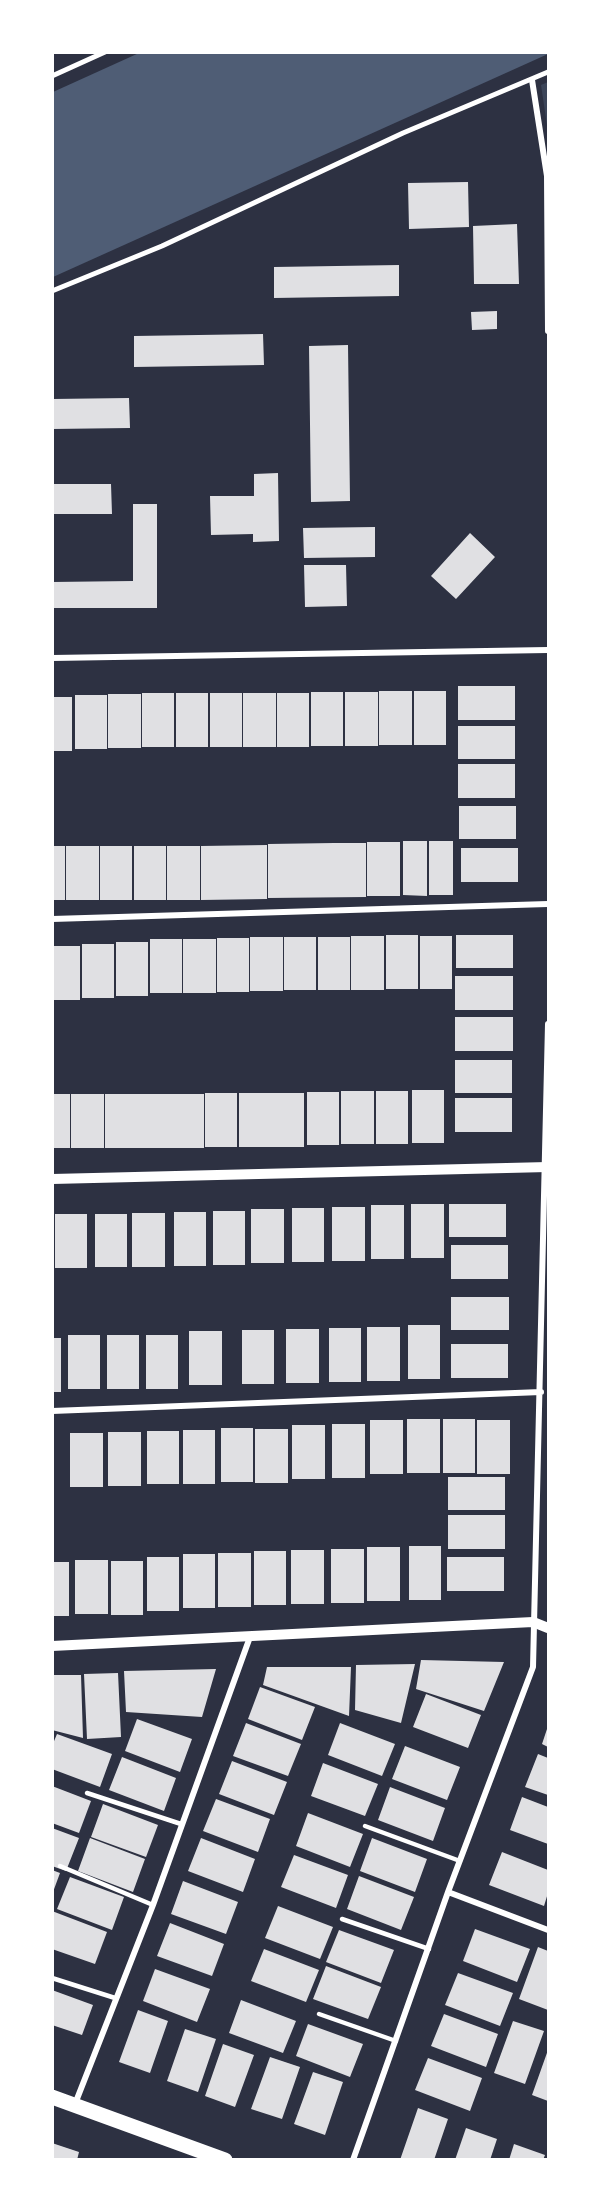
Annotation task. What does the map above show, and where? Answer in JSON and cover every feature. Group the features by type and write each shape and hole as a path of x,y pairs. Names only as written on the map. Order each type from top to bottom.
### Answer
{"main road":[{"path":"52,2097 225,2160"}],"street":[{"path":"52,76 105,52"},
{"path":"52,291 162,246 403,133 549,72"},
{"path":"532,80 547,176 549,331"},
{"path":"52,658 549,650"},
{"path":"52,919 549,904"},
{"path":"353,2160 448,1892 533,1667 549,1024"},
{"path":"52,1179 547,1167"},
{"path":"52,1411 541,1392"},
{"path":"52,1646 533,1622 549,1628"},
{"path":"75,2104 153,1905 250,1637"},
{"path":"448,1892 549,1930"}],"lane":[{"path":"87,1793 181,1824"},
{"path":"365,1826 460,1861"},
{"path":"60,1866 153,1905"},
{"path":"342,1919 429,1949"},
{"path":"52,1978 115,1998"},
{"path":"319,2014 397,2041"}],"shaded area":[{"path":"548,52 548,54 53,277 53,92 139,53"},
{"path":"548,82 548,132 541,85"}],"building":[{"path":"468,182 469,227 409,229 408,183"},
{"path":"517,224 519,284 474,284 473,226"},
{"path":"399,265 399,296 274,298 274,267"},
{"path":"497,311 497,329 472,330 471,312"},
{"path":"263,334 264,365 134,367 134,336"},
{"path":"348,345 350,501 311,502 309,346"},
{"path":"129,398 130,428 52,429 52,399"},
{"path":"278,473 279,541 253,542 253,534 211,535 210,496 254,496 254,474"},
{"path":"52,484 111,484 112,514 52,514"},
{"path":"133,504 157,504 157,608 52,608 52,582 133,581"},
{"path":"375,527 375,557 304,558 303,528"},
{"path":"470,533 495,557 456,599 431,576"},
{"path":"304,565 346,565 347,606 305,607"},
{"path":"458,686 515,686 515,720 458,720"},
{"path":"379,691 412,691 412,745 379,745"},
{"path":"414,691 446,691 446,745 414,745"},
{"path":"311,692 343,692 343,746 311,746"},
{"path":"345,692 378,692 378,746 345,746"},
{"path":"142,693 174,693 174,747 142,747"},
{"path":"176,693 208,693 208,747 176,747"},
{"path":"210,693 242,693 242,747 210,747"},
{"path":"243,693 276,693 276,747 243,747"},
{"path":"277,693 309,693 309,747 277,747"},
{"path":"108,694 141,694 141,748 108,748"},
{"path":"75,695 107,695 107,749 75,749"},
{"path":"52,697 72,697 72,751 52,751"},
{"path":"458,726 515,726 515,759 458,759"},
{"path":"458,764 515,764 515,798 458,798"},
{"path":"459,806 516,806 516,839 459,839"},
{"path":"403,841 427,841 427,896 403,895"},
{"path":"429,841 453,841 453,895 429,895"},
{"path":"367,842 400,842 400,896 367,896"},
{"path":"366,843 366,897 268,898 268,844"},
{"path":"267,845 267,899 201,900 201,846"},
{"path":"52,846 65,846 65,900 52,900"},
{"path":"66,846 99,846 99,900 66,900"},
{"path":"100,846 132,846 132,900 100,900"},
{"path":"134,846 166,846 166,900 134,900"},
{"path":"167,846 200,846 200,900 167,900"},
{"path":"461,848 518,848 518,882 461,882"},
{"path":"386,935 418,935 418,989 386,989"},
{"path":"456,935 513,935 513,968 456,968"},
{"path":"351,936 384,936 384,990 351,990"},
{"path":"420,936 452,936 452,989 420,989"},
{"path":"250,937 283,937 283,991 250,991"},
{"path":"284,937 316,937 316,990 284,990"},
{"path":"318,937 350,937 350,990 318,990"},
{"path":"217,938 249,938 249,992 217,992"},
{"path":"150,939 182,939 182,993 150,993"},
{"path":"183,939 216,939 216,993 183,993"},
{"path":"116,942 148,942 148,996 116,996"},
{"path":"82,944 114,944 114,998 82,998"},
{"path":"52,946 80,946 80,1000 52,1000"},
{"path":"455,976 513,976 513,1010 455,1010"},
{"path":"455,1017 513,1017 513,1051 455,1051"},
{"path":"455,1060 512,1060 512,1093 455,1093"},
{"path":"412,1090 444,1090 444,1143 412,1143"},
{"path":"341,1091 374,1091 374,1144 341,1144"},
{"path":"376,1091 408,1091 408,1144 376,1144"},
{"path":"307,1092 339,1092 339,1145 307,1145"},
{"path":"205,1093 237,1093 237,1147 205,1147"},
{"path":"239,1093 304,1093 304,1147 239,1147"},
{"path":"52,1094 70,1094 70,1148 52,1148"},
{"path":"71,1094 104,1094 104,1148 71,1148"},
{"path":"105,1094 204,1094 204,1148 105,1148"},
{"path":"455,1098 512,1098 512,1132 455,1132"},
{"path":"411,1204 444,1204 444,1258 411,1258"},
{"path":"449,1204 506,1204 506,1237 449,1237"},
{"path":"371,1205 404,1205 404,1259 371,1259"},
{"path":"332,1207 365,1207 365,1261 332,1261"},
{"path":"292,1208 324,1208 324,1262 292,1262"},
{"path":"251,1209 284,1209 284,1263 251,1263"},
{"path":"213,1211 245,1211 245,1265 213,1265"},
{"path":"174,1212 206,1212 206,1266 174,1266"},
{"path":"132,1213 165,1213 165,1267 132,1267"},
{"path":"55,1214 87,1214 87,1268 55,1268"},
{"path":"95,1214 127,1214 127,1267 95,1267"},
{"path":"451,1245 508,1245 508,1279 451,1279"},
{"path":"451,1297 509,1297 509,1330 451,1330"},
{"path":"408,1325 440,1325 440,1379 408,1379"},
{"path":"367,1327 400,1327 400,1381 367,1381"},
{"path":"329,1328 361,1328 361,1382 329,1382"},
{"path":"286,1329 319,1329 319,1383 286,1383"},
{"path":"242,1330 274,1330 274,1384 242,1384"},
{"path":"189,1331 222,1331 222,1385 189,1385"},
{"path":"68,1335 100,1335 100,1389 68,1389"},
{"path":"107,1335 139,1335 139,1389 107,1389"},
{"path":"146,1335 178,1335 178,1389 146,1389"},
{"path":"52,1338 61,1338 61,1392 52,1392"},
{"path":"451,1344 508,1344 508,1378 451,1378"},
{"path":"407,1419 440,1419 440,1473 407,1473"},
{"path":"443,1419 475,1419 475,1473 443,1473"},
{"path":"370,1420 403,1420 403,1474 370,1474"},
{"path":"477,1420 510,1420 510,1474 477,1474"},
{"path":"332,1424 365,1424 365,1478 332,1478"},
{"path":"292,1425 325,1425 325,1479 292,1479"},
{"path":"221,1428 253,1428 253,1482 221,1482"},
{"path":"255,1429 288,1429 288,1483 255,1483"},
{"path":"183,1430 215,1430 215,1484 183,1484"},
{"path":"147,1431 179,1431 179,1484 147,1484"},
{"path":"108,1432 141,1432 141,1486 108,1486"},
{"path":"70,1433 103,1433 103,1487 70,1487"},
{"path":"448,1477 505,1477 505,1510 448,1510"},
{"path":"448,1515 505,1515 505,1549 448,1549"},
{"path":"409,1546 441,1546 441,1600 409,1600"},
{"path":"367,1547 400,1547 400,1601 367,1601"},
{"path":"331,1549 364,1549 364,1603 331,1603"},
{"path":"291,1550 324,1550 324,1604 291,1604"},
{"path":"254,1551 286,1551 286,1605 254,1605"},
{"path":"218,1553 251,1553 251,1607 218,1607"},
{"path":"183,1554 215,1554 215,1608 183,1608"},
{"path":"147,1557 179,1557 179,1611 147,1611"},
{"path":"447,1557 504,1557 504,1591 447,1591"},
{"path":"75,1560 108,1560 108,1614 75,1614"},
{"path":"111,1561 143,1561 143,1615 111,1615"},
{"path":"52,1562 69,1562 69,1616 52,1616"},
{"path":"421,1660 504,1662 484,1711 416,1689"},
{"path":"415,1664 401,1723 355,1710 356,1665"},
{"path":"267,1667 351,1667 349,1716 263,1685"},
{"path":"216,1669 202,1717 126,1712 124,1671"},
{"path":"118,1673 121,1737 87,1739 84,1674"},
{"path":"52,1675 81,1675 83,1738 52,1730"},
{"path":"260,1687 315,1707 302,1740 248,1719"},
{"path":"426,1694 481,1715 468,1748 413,1727"},
{"path":"137,1719 192,1739 180,1772 125,1751"},
{"path":"246,1723 301,1744 288,1776 233,1756"},
{"path":"340,1723 395,1744 382,1776 328,1755"},
{"path":"548,1726 548,1747 542,1744"},
{"path":"57,1734 112,1754 100,1787 52,1769 52,1746"},
{"path":"405,1746 460,1767 447,1800 392,1779"},
{"path":"538,1754 548,1758 548,1795 525,1787"},
{"path":"122,1757 176,1778 164,1811 109,1790"},
{"path":"232,1761 287,1782 274,1815 219,1794"},
{"path":"323,1763 378,1784 365,1816 311,1796"},
{"path":"52,1786 91,1801 79,1833 52,1823"},
{"path":"390,1787 445,1808 433,1841 378,1820"},
{"path":"522,1797 548,1807 548,1844 510,1830"},
{"path":"216,1799 270,1819 258,1852 203,1831"},
{"path":"103,1804 158,1825 146,1857 91,1837"},
{"path":"308,1813 363,1834 350,1867 296,1846"},
{"path":"52,1828 79,1838 66,1871 52,1866"},
{"path":"90,1838 145,1859 133,1892 78,1871"},
{"path":"201,1838 255,1859 243,1892 188,1871"},
{"path":"372,1838 427,1859 415,1892 360,1871"},
{"path":"502,1852 548,1870 548,1893 544,1906 489,1885"},
{"path":"294,1855 348,1875 336,1908 281,1887"},
{"path":"52,1870 60,1873 53,1892 52,1892"},
{"path":"359,1876 414,1897 401,1930 347,1909"},
{"path":"70,1877 124,1897 112,1930 57,1909"},
{"path":"183,1881 238,1902 226,1934 171,1914"},
{"path":"278,1906 333,1927 320,1959 265,1938"},
{"path":"52,1911 107,1932 95,1964 52,1949"},
{"path":"170,1923 224,1944 212,1976 157,1956"},
{"path":"475,1929 530,1949 517,1982 463,1961"},
{"path":"339,1930 394,1950 381,1983 326,1962"},
{"path":"538,1947 548,1951 548,2010 519,1999"},
{"path":"264,1949 319,1970 306,2002 251,1981"},
{"path":"326,1966 381,1987 368,2019 313,1999"},
{"path":"155,1969 210,1989 197,2022 143,2001"},
{"path":"458,1973 513,1993 500,2026 445,2005"},
{"path":"52,1990 93,2005 82,2035 52,2025"},
{"path":"241,2000 296,2021 283,2053 229,2033"},
{"path":"138,2010 168,2021 150,2073 119,2062"},
{"path":"444,2014 498,2034 486,2067 431,2046"},
{"path":"513,2021 544,2031 525,2084 494,2073"},
{"path":"308,2024 363,2044 350,2077 296,2056"},
{"path":"185,2029 216,2039 198,2092 167,2081"},
{"path":"223,2044 254,2055 235,2107 205,2096"},
{"path":"548,2050 548,2101 532,2095"},
{"path":"270,2057 300,2067 282,2119 251,2109"},
{"path":"428,2058 482,2078 470,2111 415,2090"},
{"path":"313,2072 343,2082 325,2135 294,2124"},
{"path":"418,2108 448,2119 434,2160 400,2160"},
{"path":"466,2128 497,2139 490,2160 455,2160"},
{"path":"52,2143 79,2152 77,2160 52,2160"},
{"path":"514,2144 545,2155 543,2160 509,2160"}]}
